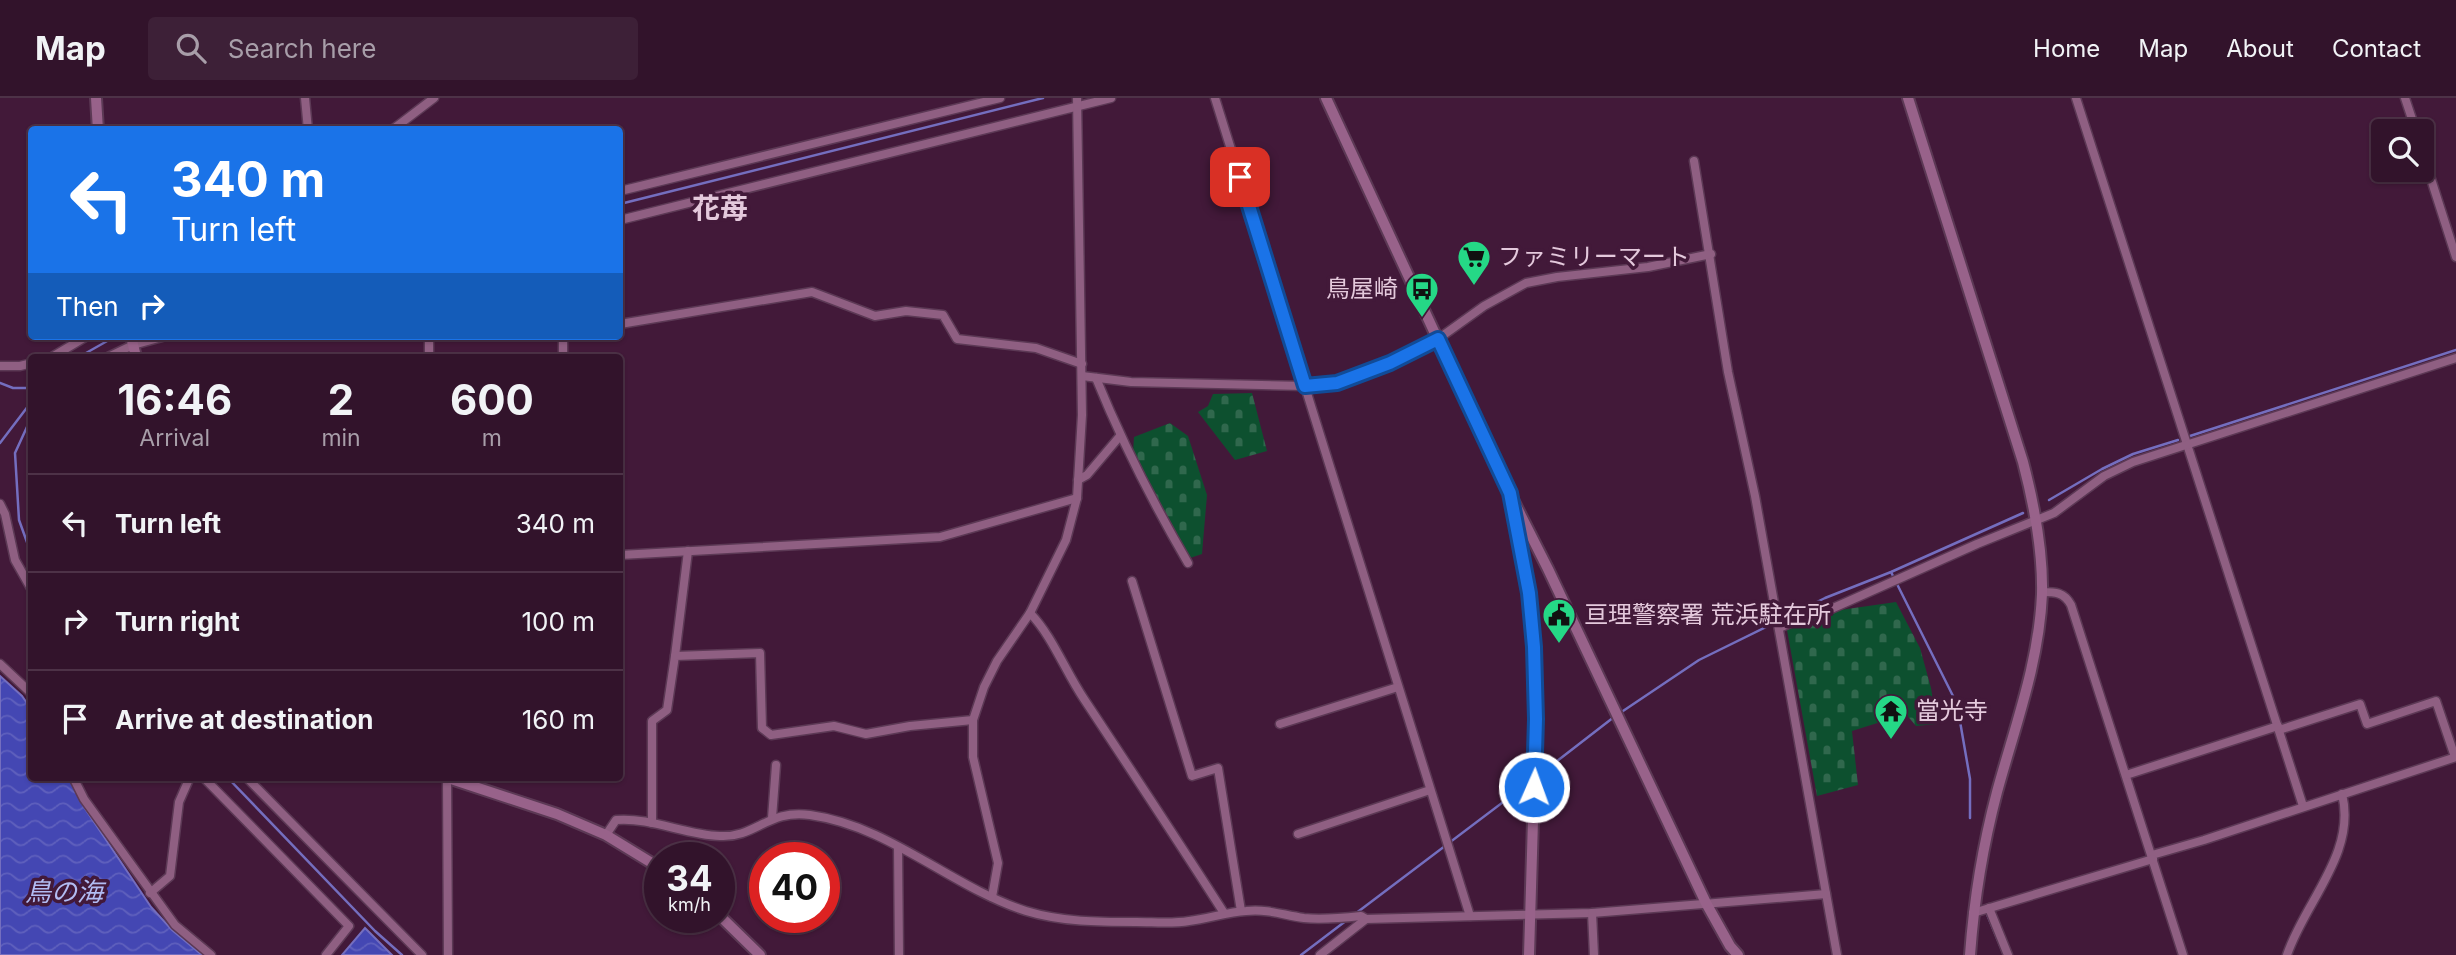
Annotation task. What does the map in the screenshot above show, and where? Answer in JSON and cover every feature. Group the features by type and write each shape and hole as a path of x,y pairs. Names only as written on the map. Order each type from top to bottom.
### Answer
{"street":[{"path":"96,98 98,126"},
{"path":"305,98 308,126"},
{"path":"398,126 434,98"},
{"path":"623,190 1000,98"},
{"path":"623,219 1077,102 1111,98"},
{"path":"1215,98 1470,915"},
{"path":"1326,98 1510,493 1706,903 1738,955"},
{"path":"1908,98 2023,462 2036,521 2042,592 2034,664 1989,825 1973,913 1970,955"},
{"path":"2076,98 2304,806"},
{"path":"2405,98 2412,119"},
{"path":"992,897 998,863 973,757 973,720 984,687 997,661 1030,613 1066,540 1077,498 1082,364 1077,102"},
{"path":"1694,161 1728,372 1755,496 1837,955"},
{"path":"2432,182 2456,257"},
{"path":"1082,376 1128,382 1305,386 1337,383 1384,365 1438,339 1484,306 1526,283 1648,267 1711,254"},
{"path":"623,324 812,292 875,316 906,311 943,315 957,339 1036,348 1082,364"},
{"path":"57,354 80,340"},
{"path":"112,354 132,340"},
{"path":"1778,623 1905,577 2054,513 2104,476 2133,462 2456,358"},
{"path":"0,366 28,364"},
{"path":"1096,378 1120,436 1188,563"},
{"path":"1078,480 1087,475 1120,436"},
{"path":"1510,493 1529,593 1534,647 1536,719 1530,955"},
{"path":"623,555 940,537 1077,498"},
{"path":"0,504 5,514 15,560 28,583"},
{"path":"652,823 652,722 667,710 688,551"},
{"path":"1132,581 1192,776 1218,768 1241,911"},
{"path":"2042,592 2060,593 2067,597 2071,605 2183,955"},
{"path":"1030,613 1042,625 1082,696 1224,914"},
{"path":"675,656 760,653 762,728 771,735 834,726 866,734 910,726 973,720"},
{"path":"0,664 28,690"},
{"path":"1280,724 1398,687"},
{"path":"1973,913 1990,912 2455,757 2437,701 2367,724 2360,704 2126,775"},
{"path":"772,818 776,765"},
{"path":"75,781 84,799 175,925 211,955"},
{"path":"150,892 170,876 178,802 188,781"},
{"path":"207,781 349,926 326,955"},
{"path":"250,781 422,955"},
{"path":"446,781 448,955"},
{"path":"458,781 557,814 606,835 644,858"},
{"path":"1298,834 1430,790"},
{"path":"2287,955 2306,912 2330,872 2340,841 2345,807 2342,794"},
{"path":"606,835 616,820 652,823 707,836 734,837 772,818 798,814 834,820 872,832 992,897 1027,911 1073,920 1175,922 1241,911 1274,910 1301,918 1592,913 1826,894"},
{"path":"898,847 899,955"},
{"path":"1990,912 2008,955"},
{"path":"1592,913 1594,955"},
{"path":"1320,955 1364,917"},
{"path":"735,931 760,955"}],"green space":[{"path":"1252,393 1267,451 1235,460 1198,412 1208,406 1213,394"},
{"path":"1170,423 1188,436 1207,495 1202,554 1190,558 1133,453 1134,437"},
{"path":"1896,602 1920,648 1937,724 1916,726 1906,714 1852,731 1858,785 1817,796 1787,630 1833,611"}],"water":[{"name":"鳥の海","path":"0,676 28,705 28,781 71,781 84,807 151,907 172,930 202,955 0,955"},
{"path":"365,928 392,955 342,955"}],"waterway":[{"path":"623,203 1043,98"},
{"path":"84,354 109,340"},
{"path":"2190,436 2456,350"},
{"path":"0,383 13,388 28,388"},
{"path":"0,443 28,406"},
{"path":"28,425 15,453 19,520 28,545"},
{"path":"2049,500 2133,454 2178,440"},
{"path":"1620,713 1699,660 1825,598 1891,572 2023,513"},
{"path":"1891,572 1957,704 1970,779 1970,818"},
{"path":"1539,775 1614,717"},
{"path":"231,781 375,931 402,955"},
{"path":"1355,914 1531,781"},
{"path":"1987,914 2004,955"},
{"path":"1301,955 1347,920"}],"place":[{"name":"ファミリーマート","path":"1474,287"},
{"name":"鳥屋崎","path":"1422,319"},
{"name":"亘理警察署 荒浜駐在所","path":"1559,645"},
{"name":"當光寺","path":"1891,741"}],"district":[{"name":"花苺","path":"720,208"}],"route":[{"path":"1240,177 1305,386 1337,383 1374,370 1438,339 1510,493 1529,593 1534,647 1534,787"}]}
